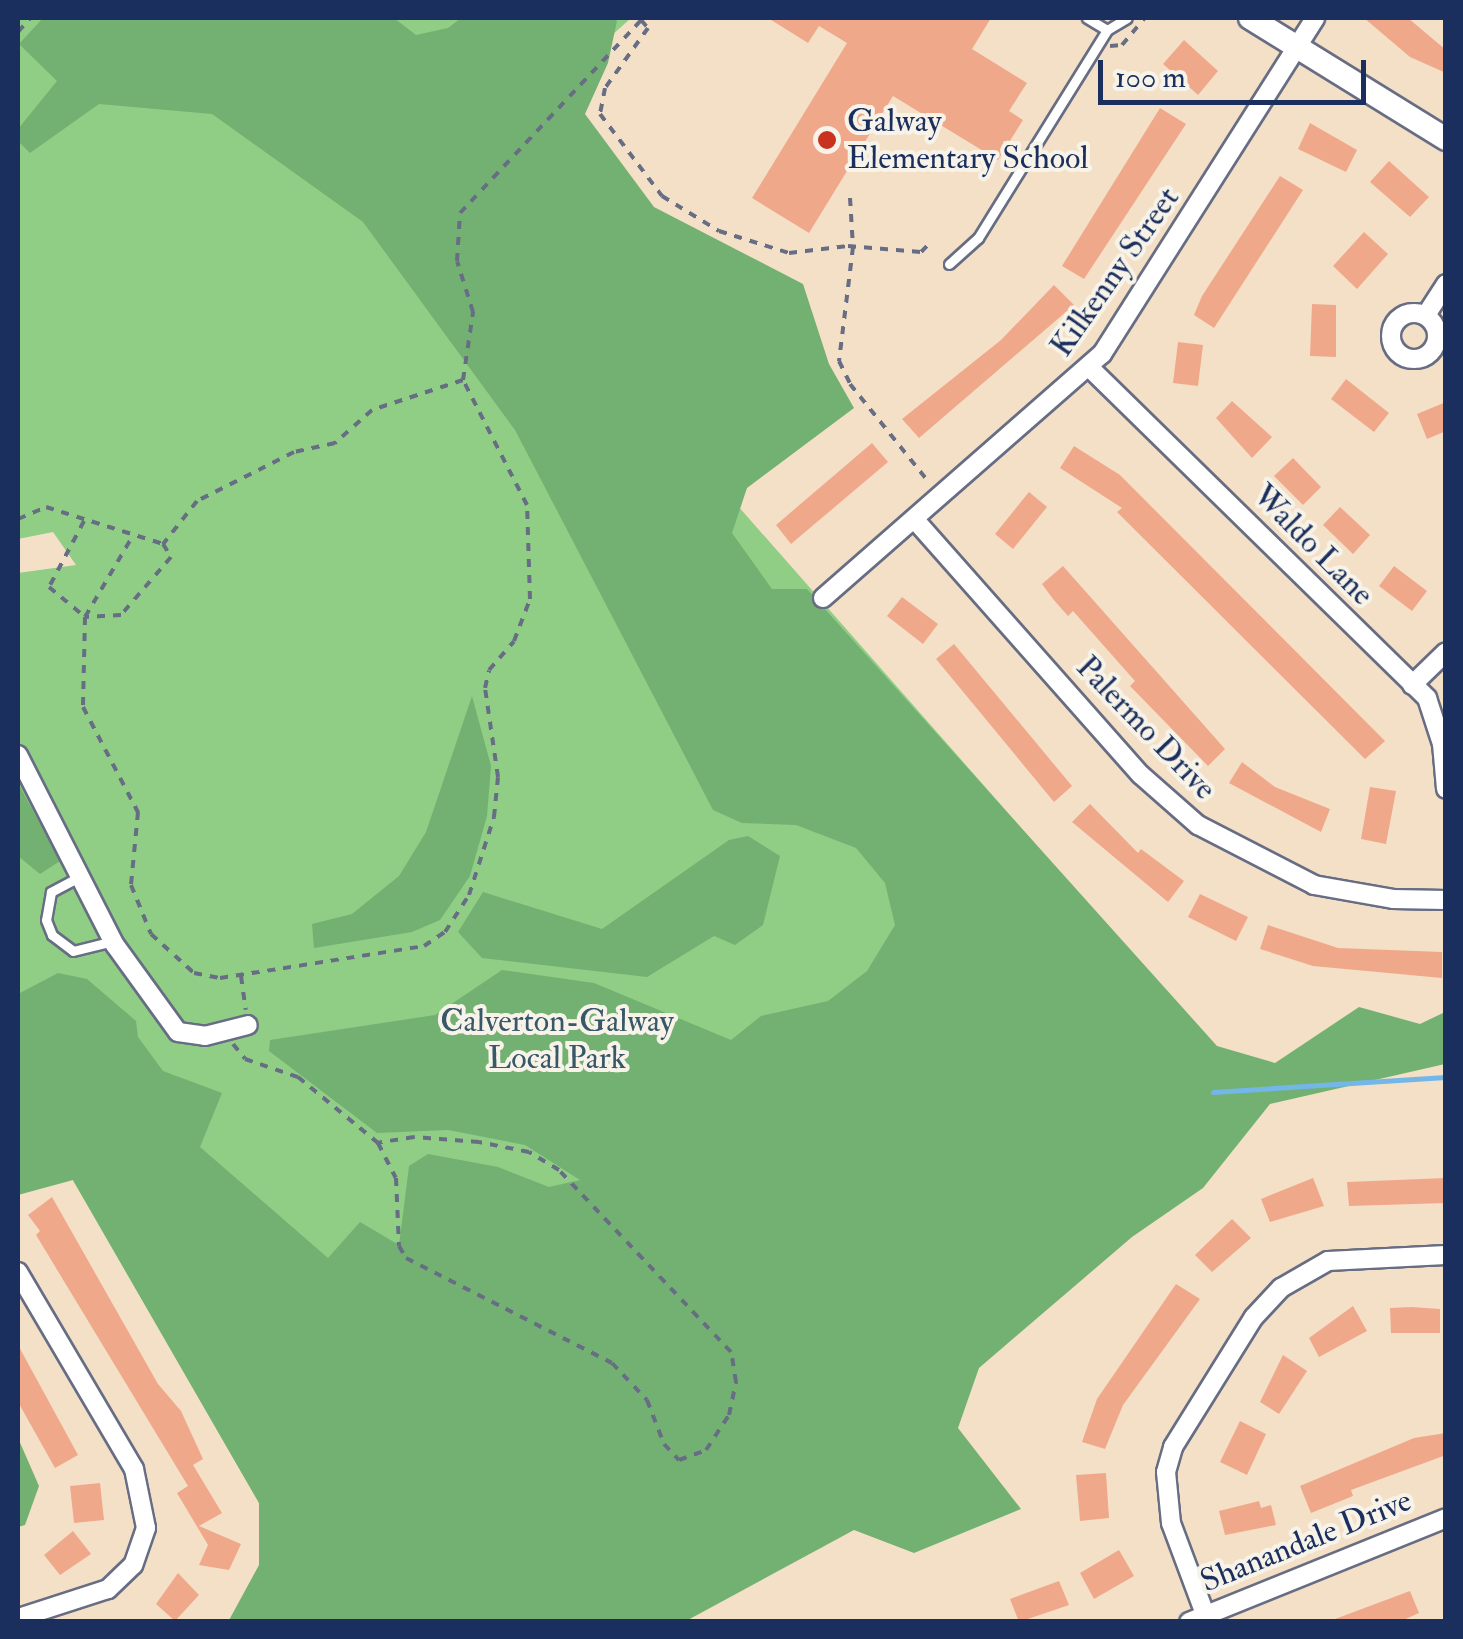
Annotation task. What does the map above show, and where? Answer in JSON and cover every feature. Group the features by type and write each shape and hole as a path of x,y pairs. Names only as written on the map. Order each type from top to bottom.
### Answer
{"street":[{"path":"1250,18 1446,139"},
{"name":"Kilkenny Street","path":"823,598 1090,368 1154,279 1315,18"},
{"path":"1426,315 1446,284"},
{"name":"Waldo Lane","path":"1090,368 1427,698 1442,744 1446,789"},
{"name":"Palermo Drive","path":"916,520 1141,774 1198,825 1314,885 1393,899 1446,900"},
{"path":"1412,685 1446,652"},
{"path":"18,756 113,941 178,1032 248,1026"},
{"path":"1197,1618 1171,1524 1166,1472 1173,1447 1254,1317 1280,1288 1328,1261 1446,1254"},
{"path":"18,1272 134,1469 146,1528 132,1565 108,1589 18,1618"},
{"name":"Shanandale Drive","path":"1197,1618 1446,1518"}],"lane":[{"path":"1087,18 1108,30"},
{"path":"949,264 978,238 1108,30 1128,18"},
{"path":"79,878 51,892 46,920 52,935 73,951 113,941"}],"path":[{"path":"18,32 30,18"},
{"path":"1105,46 1122,46 1145,18"},
{"path":"131,538 85,617 83,707 138,812 131,885 151,934 194,973 241,976 424,946 445,932 469,895 498,777 485,688 489,670 514,641 530,599 527,504 463,380 473,312 457,260 460,213 642,19 648,28 606,88 600,114 662,196 718,231 758,246 814,254 853,247 921,252 928,245"},
{"path":"850,198 853,247 839,360 850,384 934,489"},
{"path":"163,544 196,501 294,452 335,443 372,410 463,380"},
{"path":"18,519 46,507 131,538 163,544 171,557 166,566 121,615 85,617 49,587 84,521"},
{"path":"241,976 248,1026"},
{"path":"228,1030 244,1058 298,1078 378,1143 396,1178 399,1246 406,1258 612,1363 646,1400 664,1444 679,1460 706,1450 729,1414 736,1382 731,1352 559,1170 529,1152 479,1142 414,1137 378,1143"}],"green space":[{"name":"Calverton-Galway Local Park","path":"18,18 631,18 451,180 1244,1081 327,1621 18,1085 18,573 76,565 53,532 18,539"},
{"path":"43,18 394,18 416,35 448,28 461,18 613,18 617,21 608,63 585,114 654,207 803,284 829,364 854,408 747,488 732,533 772,589 807,589 1217,1046 1275,1063 1359,1007 1420,1024 1445,1012 1445,1064 1270,1104 1203,1188 1132,1237 979,1368 958,1428 1021,1509 914,1553 854,1530 686,1621 228,1622 259,1565 259,1503 73,1180 18,1195 18,994 58,973 87,979 136,1021 138,1037 163,1071 222,1093 200,1147 328,1258 360,1222 399,1245 409,1166 428,1154 498,1167 549,1187 580,1180 525,1145 448,1130 377,1133 269,1051 270,1040 435,1015 502,970 594,983 731,1040 761,1016 828,1001 867,971 895,925 885,883 856,848 796,825 742,823 713,810 515,430 363,222 212,114 99,104 30,153 18,141 18,129 57,81 19,44"},
{"path":"472,696 491,766 487,816 470,876 440,920 412,932 314,948 312,924 352,914 399,876 426,832"},
{"path":"18,783 60,861 40,874 18,856"},
{"path":"748,836 780,856 763,925 735,945 714,936 647,977 482,958 458,932 483,892 602,929 729,840"},
{"path":"18,1438 39,1486 25,1525 18,1527"}],"building":[{"name":"Galway Elementary School","path":"768,18 991,18 972,49 1027,83 1009,111 1023,120 998,160 893,96 809,233 752,198 847,43 819,26 808,43"},
{"path":"1364,18 1408,18 1446,50 1446,73 1410,57"},
{"path":"1184,40 1218,71 1198,95 1163,64"},
{"path":"1160,108 1186,124 1084,279 1062,266"},
{"path":"1310,123 1357,150 1346,172 1298,149"},
{"path":"1389,161 1429,197 1410,217 1370,182"},
{"path":"1280,176 1303,190 1214,328 1194,315 1202,296"},
{"path":"1364,232 1388,254 1357,289 1333,266"},
{"path":"1054,285 1074,305 919,438 902,419 1001,340"},
{"path":"1312,304 1336,305 1336,357 1310,356"},
{"path":"1178,342 1203,345 1198,386 1173,383"},
{"path":"1346,379 1389,413 1374,432 1331,399"},
{"path":"1232,401 1272,437 1252,458 1216,418"},
{"path":"1446,402 1446,431 1427,439 1417,414"},
{"path":"872,443 888,462 791,544 776,525"},
{"path":"1074,446 1120,475 1385,741 1365,759 1117,512 1122,508 1060,468"},
{"path":"1293,458 1321,487 1303,505 1274,476"},
{"path":"1029,492 1047,507 1013,549 995,534"},
{"path":"1340,507 1370,535 1353,554 1323,525"},
{"path":"1063,566 1225,749 1208,766 1130,686 1135,681 1073,611 1068,616 1042,584"},
{"path":"1394,566 1427,591 1412,611 1379,586"},
{"path":"902,597 938,624 923,644 887,616"},
{"path":"954,644 1072,786 1054,802 936,659"},
{"path":"1242,762 1275,787 1330,809 1321,832 1229,783"},
{"path":"1370,787 1396,791 1386,844 1361,839"},
{"path":"1090,804 1138,853 1141,849 1184,881 1168,902 1072,822"},
{"path":"1200,894 1248,917 1236,941 1188,917"},
{"path":"1268,925 1338,948 1442,952 1442,978 1313,966 1260,949"},
{"path":"1313,1178 1324,1206 1270,1222 1261,1199"},
{"path":"1446,1178 1446,1203 1349,1206 1347,1182"},
{"path":"52,1197 158,1384 181,1411 203,1459 193,1465 222,1513 199,1526 241,1544 229,1570 199,1565 208,1545 177,1493 188,1486 36,1235 40,1231 28,1215"},
{"path":"1232,1219 1251,1238 1212,1272 1195,1255"},
{"path":"1176,1284 1200,1299 1123,1405 1105,1449 1082,1442 1097,1399"},
{"path":"1353,1306 1367,1331 1319,1357 1309,1338"},
{"path":"1390,1308 1440,1309 1440,1333 1391,1333"},
{"path":"18,1345 78,1455 55,1468 18,1402"},
{"path":"1283,1355 1307,1371 1279,1414 1260,1402"},
{"path":"1240,1421 1266,1434 1247,1475 1220,1462"},
{"path":"1446,1433 1446,1455 1351,1490 1353,1496 1311,1513 1300,1486 1414,1438"},
{"path":"1106,1473 1109,1518 1080,1521 1076,1475"},
{"path":"100,1483 104,1520 74,1523 70,1486"},
{"path":"1259,1501 1261,1508 1271,1505 1276,1525 1225,1535 1219,1511"},
{"path":"73,1531 91,1554 60,1575 44,1555"},
{"path":"1119,1550 1134,1576 1094,1599 1080,1573"},
{"path":"178,1573 199,1595 175,1621 156,1604"},
{"path":"1059,1581 1069,1605 1019,1622 1010,1599"},
{"path":"1410,1591 1419,1613 1399,1622 1327,1622"}],"waterway":[{"path":"1213,1092 1446,1077"}],"place":[{"name":"Galway Elementary School","path":"827,140"}]}
